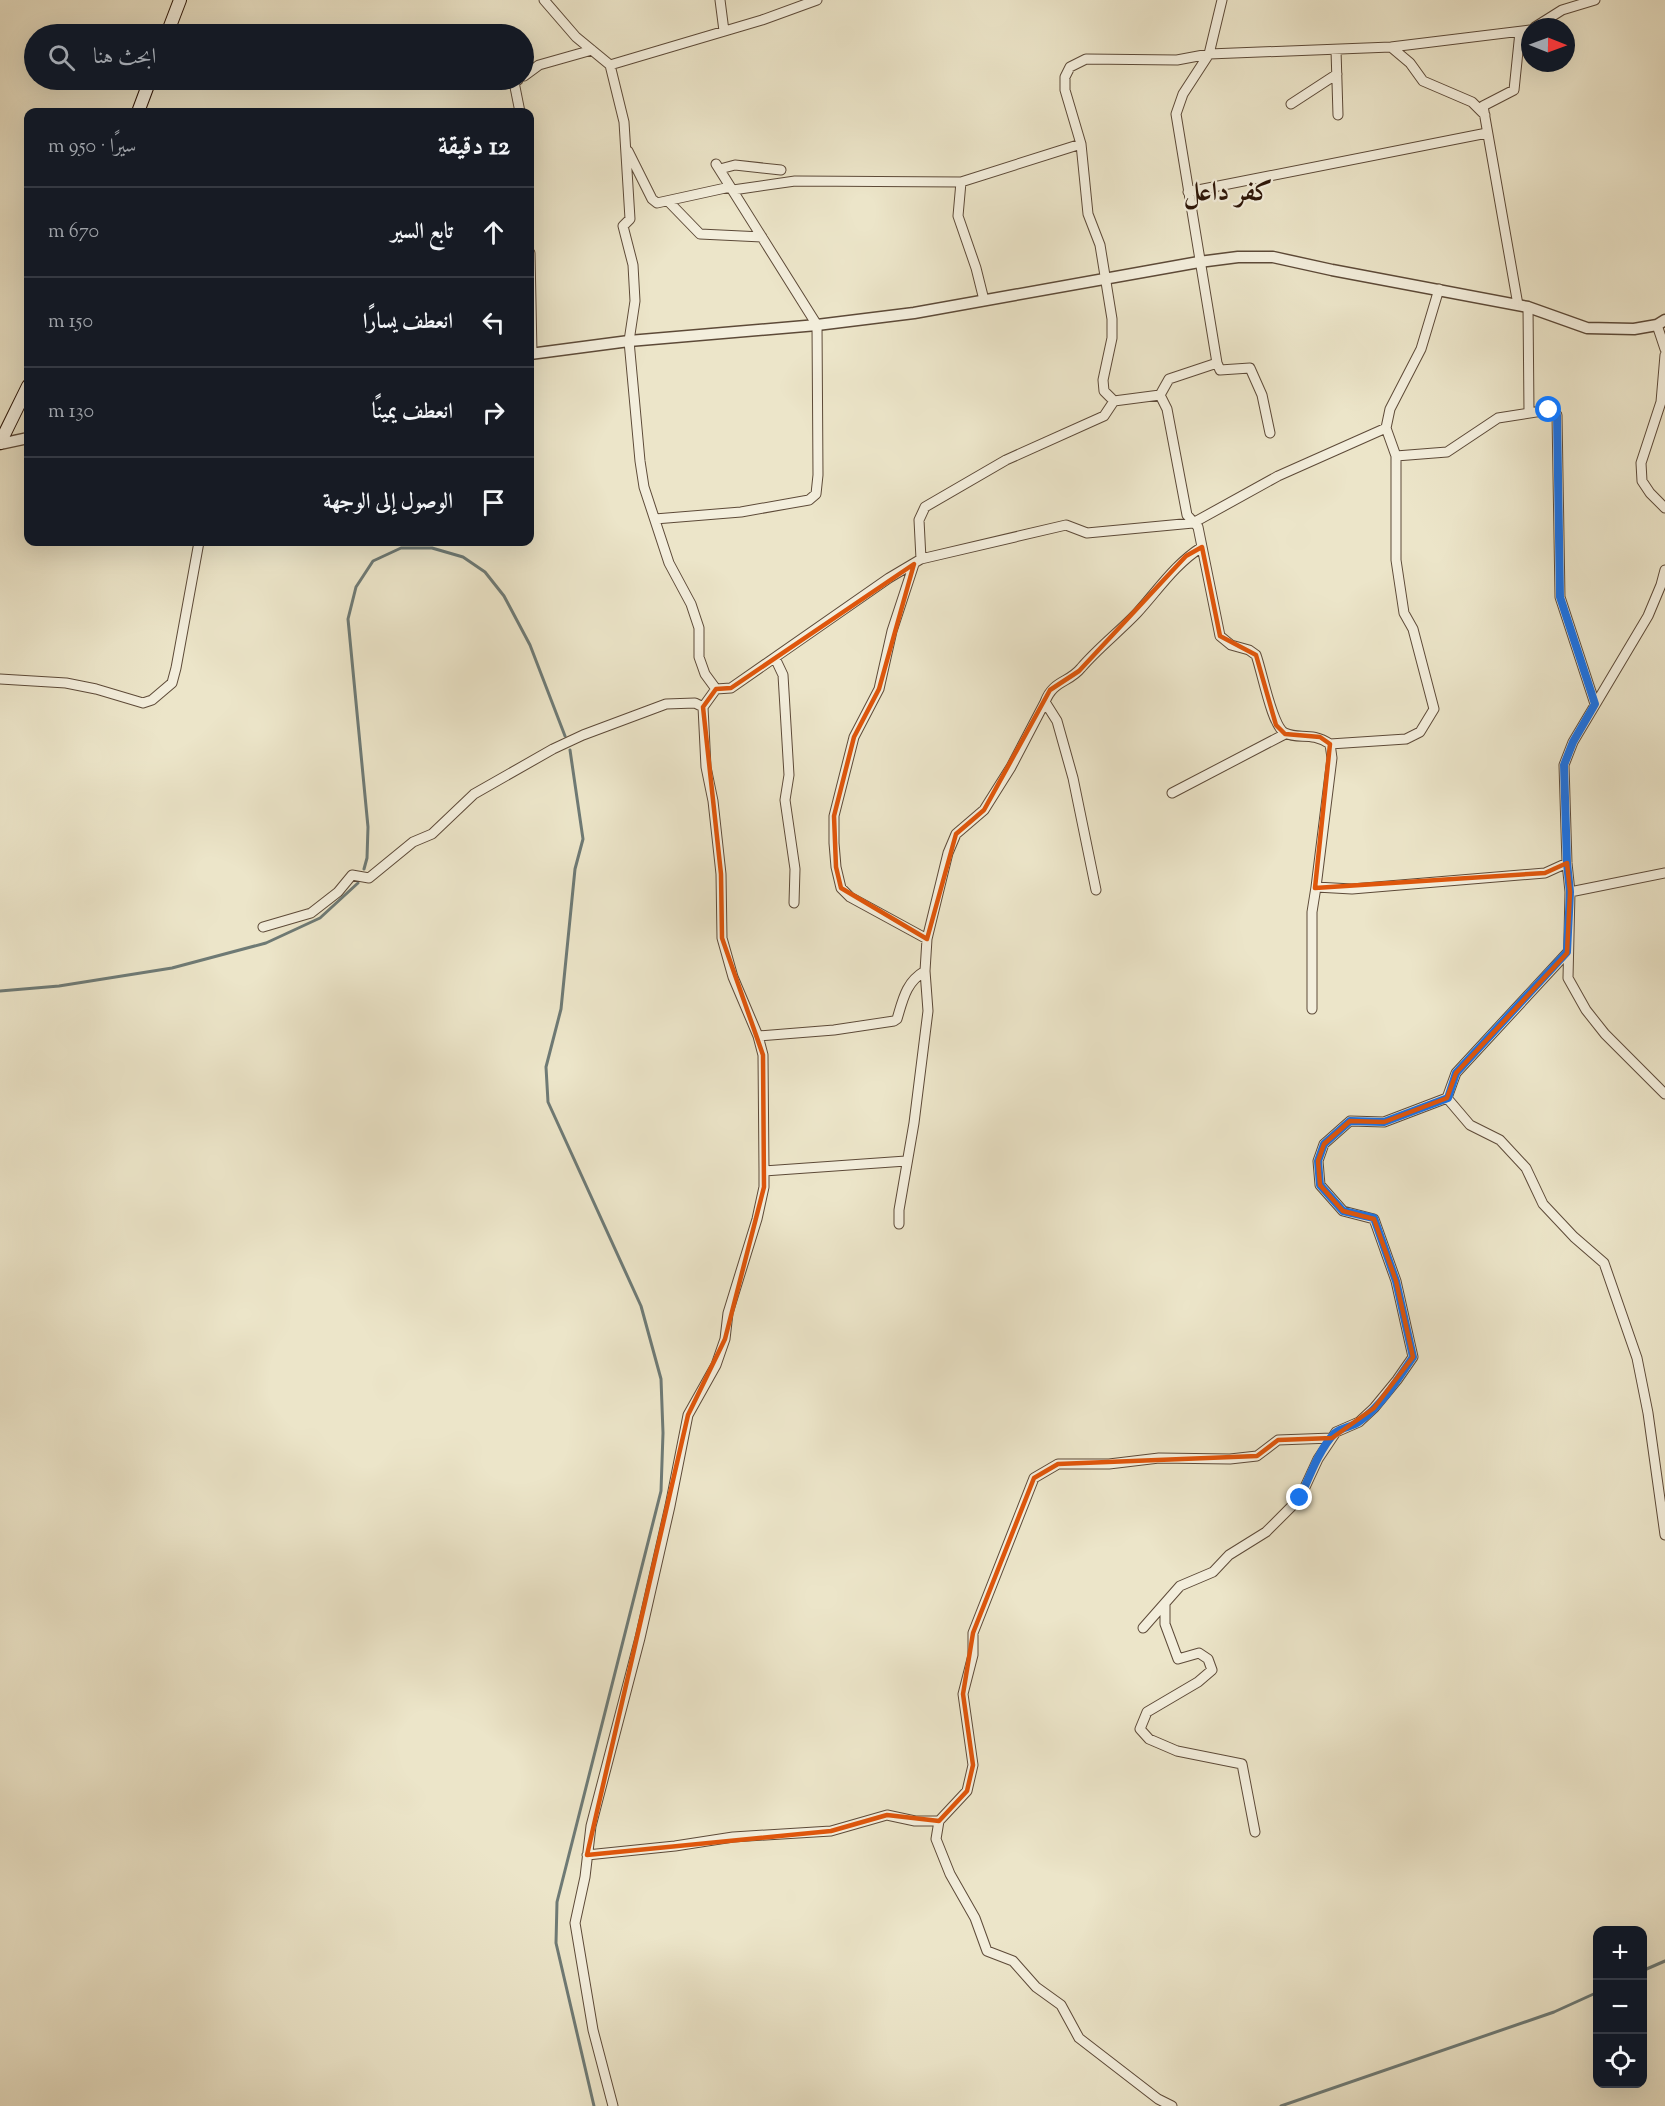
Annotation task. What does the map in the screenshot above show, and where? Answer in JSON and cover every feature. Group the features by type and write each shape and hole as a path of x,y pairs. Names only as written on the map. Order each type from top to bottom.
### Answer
{"main road":[{"path":"171,24 180,0"},
{"path":"140,108 146,90"},
{"path":"0,444 24,394"}],"street":[{"path":"544,0 576,37 610,65 624,122 626,146 630,219 623,226 633,265 635,301 629,341 644,487 669,563 691,604 699,628 699,657 705,674 716,690"},
{"path":"720,0 724,31"},
{"path":"610,65 762,20 818,0"},
{"path":"1222,0 1209,54 1183,93 1176,114 1217,363 1220,370 1250,368 1262,395 1270,433"},
{"path":"1549,18 1562,10 1594,0"},
{"path":"1114,401 1104,391 1103,380 1112,338 1113,319 1100,245 1088,213 1081,144 1065,90 1065,77 1070,66 1086,59 1177,60 1209,54 1391,47 1521,31"},
{"path":"1391,47 1410,63 1423,81 1472,102 1485,115"},
{"path":"534,69 539,65 592,50"},
{"path":"1336,50 1338,115"},
{"path":"1521,52 1514,90 1483,106 1523,306 1528,412"},
{"path":"1292,104 1337,74"},
{"path":"516,90 519,108"},
{"path":"1188,192 1487,132"},
{"path":"626,146 652,199 657,203 731,188 795,181 961,182 1081,144"},
{"path":"655,519 741,512 809,500 816,494 818,475 817,324 718,167 735,165 782,170"},
{"path":"961,182 958,216 976,268 984,300"},
{"path":"668,201 700,234 762,237"},
{"path":"534,353 914,313 1238,257 1273,257 1523,306 1587,328 1634,329 1661,322 1665,349"},
{"path":"1172,794 1285,734 1320,737 1330,744 1406,739 1420,732 1434,709 1413,629 1404,613 1396,560 1396,456 1386,428 1390,409 1421,350 1439,289"},
{"path":"1665,355 1663,402 1641,463 1642,481 1665,508"},
{"path":"1160,395 1169,379 1217,363"},
{"path":"927,939 850,897 841,888 834,843 834,816 854,736 879,689 892,631 917,561 919,520 925,507 1006,460 1104,416 1114,401 1160,395"},
{"path":"1160,395 1167,409 1187,515 1197,527 1202,547 1220,636 1231,645 1250,650 1256,655 1276,725 1285,734"},
{"path":"1396,456 1447,452 1498,418 1549,410 1557,415 1560,597 1595,704"},
{"path":"612,2106 593,2030 575,1923 591,1826 640,1638 688,1415 716,1365 725,1339 728,1313 757,1219 764,1187 763,1055 758,1036 733,977 722,938 721,874 713,801 706,766 703,707 716,690 731,688 917,561 1066,525 1088,532 1193,523 1278,476 1386,428"},
{"path":"0,444 24,439"},
{"path":"0,679 66,684 96,689 143,703 152,700 172,683 198,546"},
{"path":"899,1224 928,1011 925,971 927,939 948,854 956,834 984,810 1011,767 1050,690 1079,671 1091,656 1150,599 1186,556 1202,547"},
{"path":"1665,570 1663,585 1648,616 1573,742 1564,765 1570,892 1568,978 1586,1010 1605,1034 1665,1094"},
{"path":"775,658 783,675 789,775 785,800 795,868 794,903"},
{"path":"1045,702 1057,722 1073,778 1096,890"},
{"path":"263,927 311,913 339,892 352,874 369,878 414,842 432,834 474,794 554,749 583,735 666,705 695,703 703,707"},
{"path":"1312,1009 1312,912 1332,758 1330,744"},
{"path":"1316,886 1352,889 1545,873 1567,863"},
{"path":"1570,892 1663,873"},
{"path":"1448,1098 1456,1073 1567,952"},
{"path":"758,1036 834,1030 894,1021 897,1019 905,990 916,976 925,971"},
{"path":"1143,1628 1180,1586 1213,1572 1229,1555 1266,1532 1300,1498 1318,1459 1336,1432 1359,1422 1374,1408 1413,1357 1396,1281 1374,1218 1343,1211 1320,1185 1318,1161 1324,1144 1350,1121 1384,1122 1448,1098"},
{"path":"1448,1098 1470,1125 1500,1140 1526,1168 1544,1204 1574,1237 1604,1263 1637,1358 1648,1413 1665,1535"},
{"path":"764,1172 906,1161"},
{"path":"1172,2106 1158,2099 1079,2038 1061,2005 1036,1987 1013,1961 987,1951 975,1918 950,1874 936,1839 939,1821 967,1791 973,1765 963,1694 973,1655 973,1633 1034,1478 1058,1464 1108,1464 1159,1458 1230,1459 1257,1456 1278,1440 1332,1438"},
{"path":"1165,1605 1165,1624 1178,1659 1199,1653 1208,1659 1212,1670 1198,1682 1147,1712 1140,1729 1149,1739 1177,1751 1242,1764 1255,1832"},
{"path":"587,1855 675,1846 733,1837 831,1831 887,1815 915,1821 939,1821"}],"highlighted area":[{"path":"1202,547 1220,636 1256,655 1276,725 1285,734 1320,737 1330,744 1315,888 1545,873 1567,863 1570,892 1567,953 1456,1073 1447,1098 1384,1122 1350,1121 1324,1144 1318,1161 1320,1185 1343,1211 1374,1219 1396,1281 1413,1357 1374,1408 1332,1438 1278,1440 1257,1456 1058,1464 1034,1478 973,1633 963,1694 973,1765 967,1791 939,1821 887,1815 831,1831 587,1855 688,1415 725,1339 764,1187 763,1055 722,938 721,874 703,707 716,689 731,688 914,564 879,689 854,737 834,816 836,867 841,888 927,939 956,834 984,810 1050,690 1079,671 1186,556"}],"waterway":[{"path":"364,869 367,858 368,827 348,619 356,587 373,561 401,548 432,548 463,557 485,572 504,596 530,645 565,736"},
{"path":"570,750 583,839 575,869 561,1009 546,1067 548,1102 641,1306 661,1379 663,1433 661,1491 557,1902 556,1943 594,2106"},
{"path":"0,991 59,986 172,968 266,943 320,918 358,883"},
{"path":"1647,1969 1665,1961"},
{"path":"1281,2106 1554,2012 1593,1994"}],"district":[{"name":"كفر داعل","path":"1228,193"}],"route":[{"path":"1300,1498 1318,1459 1336,1432 1359,1422 1374,1408 1413,1357 1396,1281 1374,1218 1343,1211 1320,1185 1318,1161 1324,1144 1350,1121 1384,1122 1448,1098 1456,1073 1567,952 1570,892 1564,765 1573,742 1595,704 1560,597 1557,415 1549,410"}]}
